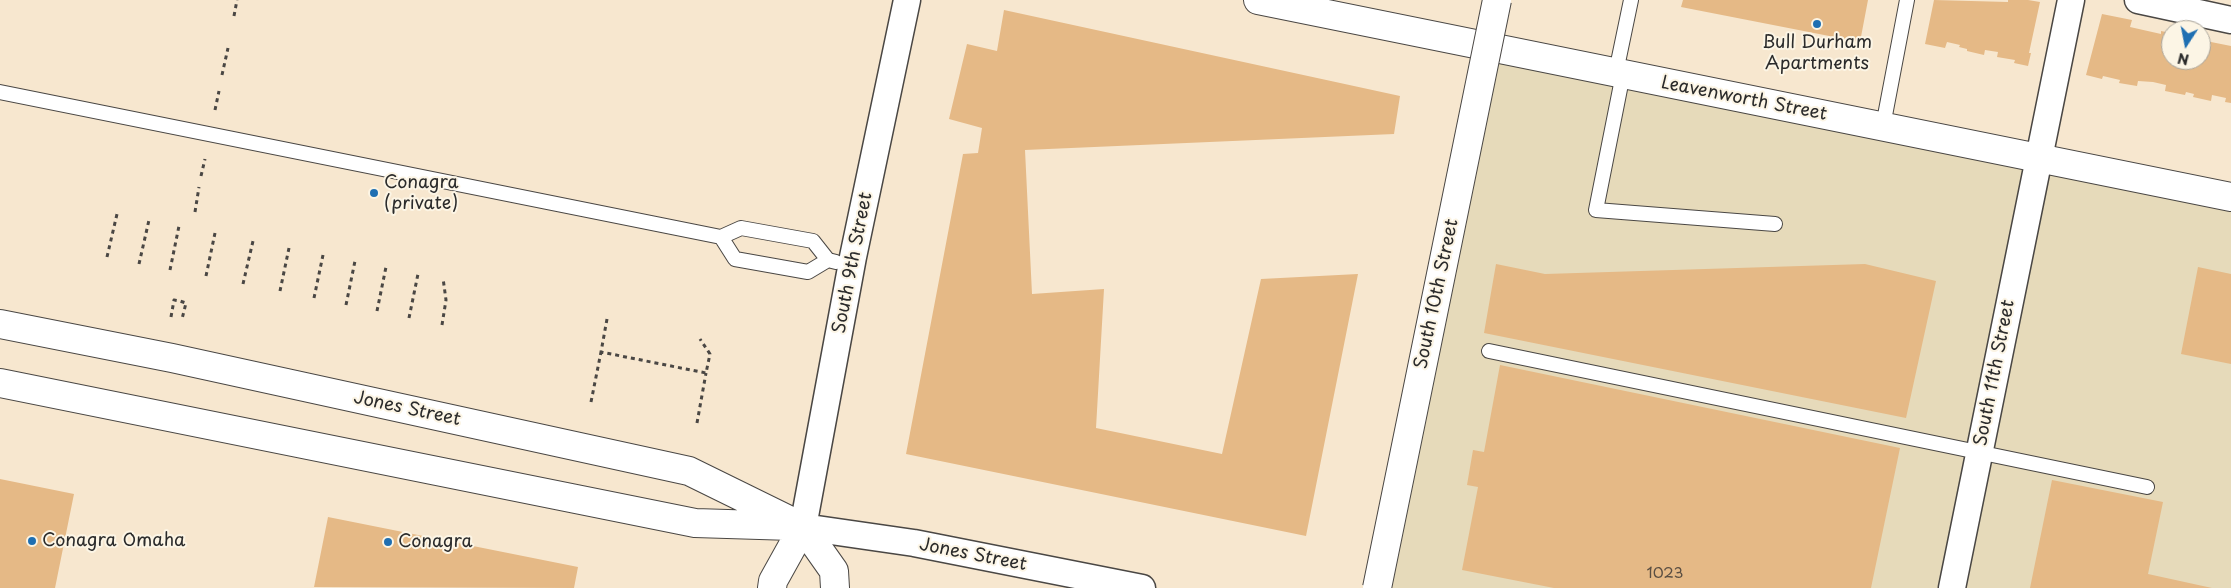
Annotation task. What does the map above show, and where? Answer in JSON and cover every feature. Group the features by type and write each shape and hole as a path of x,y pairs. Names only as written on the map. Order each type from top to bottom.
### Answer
{"street":[{"name":"South 9th Street","path":"772,588 773,581 803,527 840,262 907,0"},
{"name":"Leavenworth Street","path":"1258,0 2231,197"},
{"name":"South 10th Street","path":"1376,588 1497,0"},
{"name":"South 11th Street","path":"1952,588 2071,0"},
{"path":"2138,0 2231,20"},
{"name":"Jones Street","path":"0,324 172,358 688,471 803,527"},
{"name":"Jones Street","path":"0,383 695,522 803,527 914,543 1142,588"},
{"path":"803,527 834,572 835,588"}],"lane":[{"path":"1632,0 1596,210 1775,224"},
{"path":"1882,126 1908,0"},
{"path":"0,92 721,237 741,228 813,240 840,262"},
{"path":"721,237 735,259 808,272 840,262"},
{"path":"1489,351 2148,487"}],"path":[{"path":"234,16 238,0"},
{"path":"222,75 228,48"},
{"path":"214,116 219,91"},
{"path":"202,176 207,151"},
{"path":"195,212 199,187"},
{"path":"107,257 117,214"},
{"path":"140,264 149,220"},
{"path":"170,270 179,226"},
{"path":"206,276 215,233"},
{"path":"243,284 253,241"},
{"path":"280,291 289,248"},
{"path":"314,298 323,255"},
{"path":"346,305 355,261"},
{"path":"377,311 386,267"},
{"path":"409,318 418,274"},
{"path":"442,278 446,300 442,325"},
{"path":"180,301 181,295"},
{"path":"171,317 174,300 180,301 186,303 182,319"},
{"path":"591,402 607,319"},
{"path":"697,423 710,354 700,339"},
{"path":"601,352 706,373"}],"shaded area":[{"path":"1494,48 2231,197 2231,588 1380,588"}],"building":[{"name":"Bull Durham Apartments","path":"1683,0 1868,0 1860,42 1681,7"},
{"path":"1934,0 2008,2 2008,0 2028,0 2040,2 2028,66 2014,63 2015,60 1997,57 1998,52 1985,50 1984,55 1967,51 1967,49 1959,47 1960,45 1947,42 1945,48 1925,44"},
{"path":"1004,10 1400,96 1394,134 1025,150 1032,294 1104,289 1096,428 1222,454 1261,279 1358,274 1306,536 906,454 963,154 978,153 982,128 949,119 967,44 997,51"},
{"path":"2102,14 2132,20 2130,27 2161,34 2161,70 2211,70 2211,42 2231,46 2231,103 2225,102 2226,98 2212,95 2211,101 2193,97 2194,94 2186,92 2185,95 2165,91 2166,85 2153,82 2138,81 2137,86 2119,83 2120,80 2103,76 2102,79 2086,75"},
{"path":"1496,264 1545,274 1865,264 1936,281 1906,418 1484,333"},
{"path":"2198,267 2231,274 2231,364 2181,354"},
{"path":"1500,365 1900,448 1871,588 1554,588 1462,570 1478,487 1467,485 1473,450 1484,452"},
{"name":"Conagra Omaha","path":"0,479 74,494 55,588 0,588"},
{"path":"2052,480 2163,502 2148,574 2212,588 2030,588"},
{"name":"Conagra","path":"328,517 578,567 574,588 314,587"}],"place":[{"name":"Bull Durham Apartments","path":"1817,24"},
{"name":"Conagra (private)","path":"374,193"},
{"name":"Conagra Omaha","path":"32,541"},
{"name":"Conagra","path":"388,542"}]}
